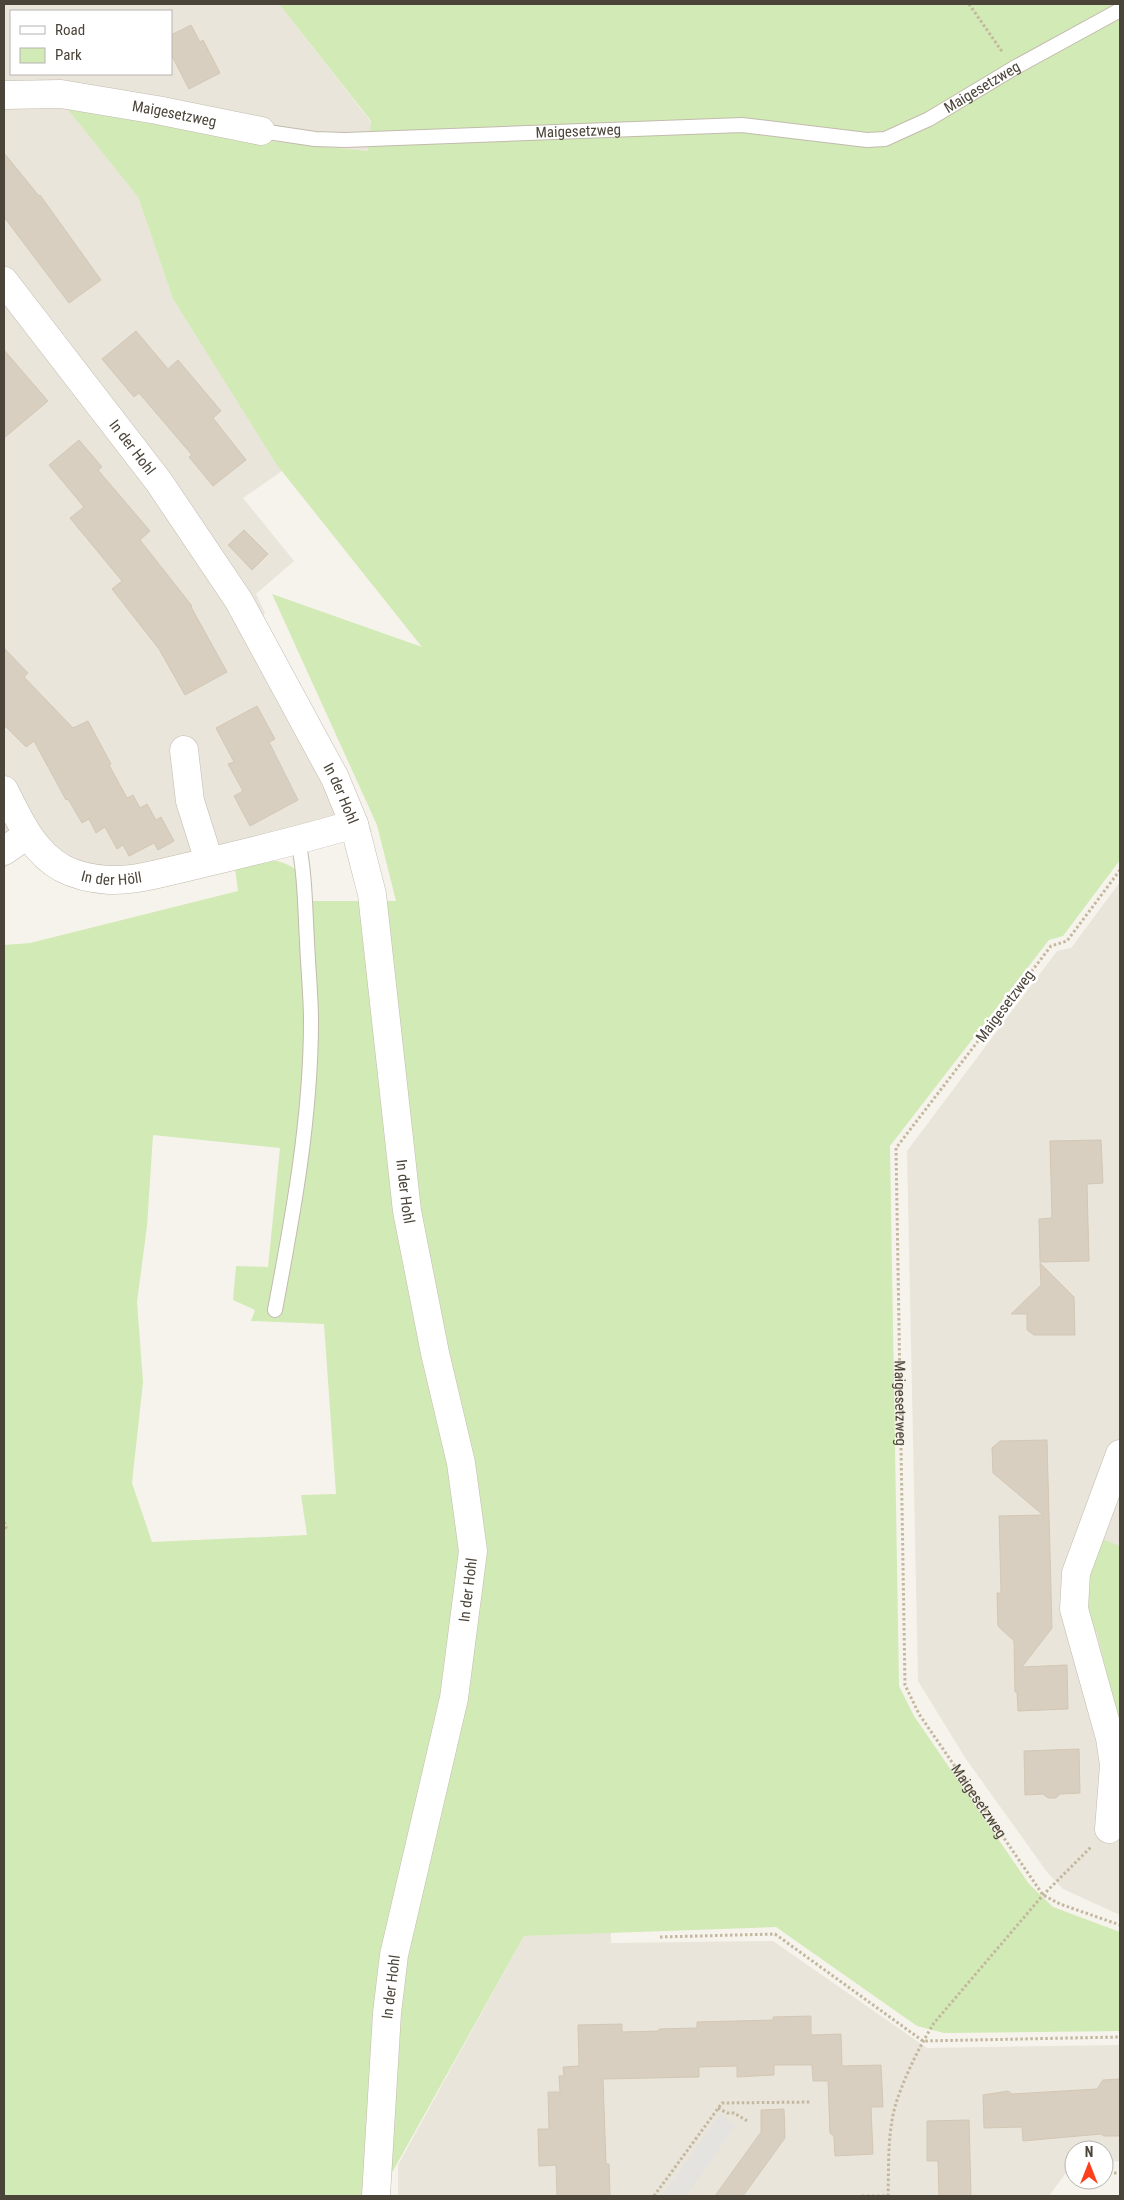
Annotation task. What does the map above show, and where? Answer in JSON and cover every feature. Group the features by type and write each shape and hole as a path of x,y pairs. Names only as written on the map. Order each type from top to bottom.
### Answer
{"street":[{"name":"Maigesetzweg","path":"4,95 61,94 157,110 261,131"},
{"name":"In der Hohl","path":"4,282 159,482 239,601 335,778 354,824 372,894 407,1211 435,1353 461,1463 473,1551 454,1698 394,1955 387,2014 376,2196"},
{"path":"184,750 190,801 209,862"},
{"name":"In der Höll","path":"4,790 28,835 48,858 76,874 90,878 111,880 129,878 209,862 354,824"},
{"path":"4,851 28,835"},
{"path":"1109,1829 1114,1765 1111,1747 1074,1609 1076,1573 1120,1454"}],"lane":[{"name":"Maigesetzweg","path":"261,131 315,139 346,140 742,125 867,140 885,140 929,119 1014,68 1120,10"},
{"path":"275,1310 300,1160 310,1050 311,1020 304,877 298,840"}],"path":[{"path":"969,4 1014,68"},
{"name":"Maigesetzweg","path":"1120,870 1066,941 1051,946 896,1148 905,1685 919,1714 1043,1895 1060,1904 1120,1925"},
{"path":"4,1522 6,1527 4,1530"},
{"path":"862,2196 888,2196 890,2142 897,2101 923,2041 934,2023 1043,1895 1109,1829"},
{"path":"660,1937 775,1934 923,2041 1120,2037"},
{"path":"654,2196 722,2103 811,2102"},
{"path":"718,2108 727,2114 734,2114 749,2122"}],"shaded area":[{"path":"4,4 279,4 371,122 369,151 269,141 62,102 138,197 173,299 282,471 243,498 294,561 256,594 265,613 262,618 335,752 372,831 133,891 59,881 22,852 4,869"},
{"path":"1120,882 1120,1915 1063,1889 1047,1872 966,1759 918,1681 907,1151 1057,951 1071,948"},
{"path":"611,1932 611,1943 773,1941 927,2048 1120,2045 1120,2161 1114,2161 1114,2140 1064,2140 1064,2176 1049,2196 398,2196 398,2165 524,1936"},
{"path":"720,2114 736,2125 686,2196 662,2196"}],"green space":[{"path":"279,4 1120,4 1120,860 1063,936 1049,940 890,1146 899,1686 914,1716 1029,1884 1053,1907 1120,1932 1120,2031 944,2033 917,2026 776,1927 524,1936 379,2196 4,2196 4,945 30,943 238,891 235,869 266,861 280,862 295,869 303,901 396,901 377,825 272,594 422,647 277,465 173,299 138,197 61,101 269,141 368,151 371,121","holes":["153,1135 280,1148 268,1267 236,1266 233,1300 255,1310 251,1321 324,1324 336,1494 301,1495 307,1535 152,1542 132,1483 143,1382 137,1302 147,1226"]},
{"path":"1097,1537 1120,1546 1120,1732 1097,1632 1087,1628 1083,1576"}],"building":[{"path":"191,25 200,42 203,40 220,73 189,89 172,56 172,34"},
{"path":"4,153 40,195 101,280 69,303 4,217"},
{"path":"136,331 168,369 178,360 221,411 213,418 246,460 213,486 189,457 192,455 139,393 134,397 102,359"},
{"path":"4,350 48,401 4,438"},
{"path":"79,440 102,467 98,470 150,531 140,540 192,606 227,672 185,695 159,649 112,589 122,581 70,518 84,507 49,465"},
{"path":"244,530 268,554 252,570 228,545"},
{"path":"4,648 28,673 24,677 73,728 88,721 127,798 133,795 140,808 147,804 156,820 161,817 174,841 158,850 154,843 129,856 123,845 117,849 105,827 96,833 89,819 82,823 68,799 66,800 34,741 26,747 4,725"},
{"path":"257,706 275,739 269,742 298,800 250,826 234,796 243,791 228,764 234,762 216,728"},
{"path":"1101,1140 1103,1183 1087,1184 1089,1261 1040,1262 1039,1219 1052,1218 1050,1141"},
{"path":"1040,1263 1074,1297 1075,1335 1034,1335 1027,1330 1027,1314 1011,1314 1041,1285"},
{"path":"1047,1440 1052,1628 1022,1667 1067,1665 1068,1709 1018,1711 1017,1692 1015,1692 1014,1641 998,1626 997,1593 1001,1593 999,1516 1043,1515 993,1473 992,1448 1000,1441"},
{"path":"1079,1749 1080,1793 1060,1794 1056,1798 1048,1798 1043,1794 1025,1795 1024,1751"},
{"path":"811,2016 811,2035 841,2034 842,2066 881,2065 883,2107 871,2107 873,2154 835,2156 834,2137 830,2133 828,2081 813,2081 812,2065 774,2065 774,2075 737,2077 737,2066 699,2067 699,2077 603,2079 606,2164 609,2164 610,2196 557,2196 556,2165 539,2166 538,2129 549,2129 548,2092 560,2092 559,2076 564,2076 563,2067 579,2066 578,2025 622,2024 622,2032 659,2031 659,2029 697,2028 697,2022 773,2020 773,2017"},
{"path":"1120,2079 1120,2136 1104,2136 1101,2134 1023,2141 1022,2127 984,2128 983,2095 1008,2091 1012,2094 1097,2089 1103,2080"},
{"path":"784,2109 785,2138 743,2196 715,2196 761,2132 761,2110"},
{"path":"969,2120 971,2196 939,2196 938,2161 927,2161 927,2121"}]}
